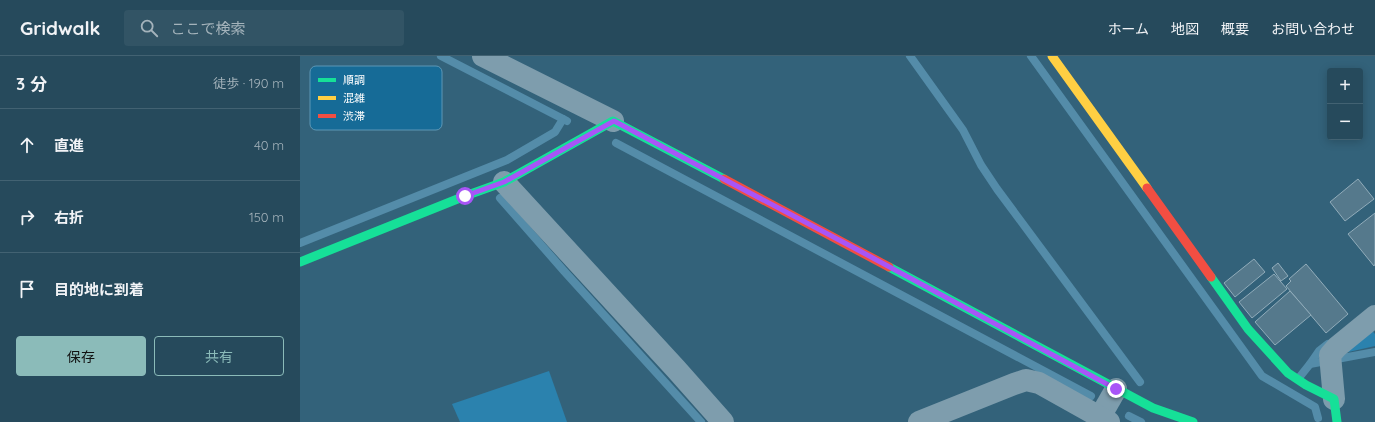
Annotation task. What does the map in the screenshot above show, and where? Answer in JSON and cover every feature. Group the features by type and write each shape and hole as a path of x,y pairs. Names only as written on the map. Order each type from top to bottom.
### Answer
{"street":[{"path":"483,56 614,121 1116,389 1153,408 1193,422"},
{"path":"1052,56 1248,329 1288,373 1306,385 1334,399"},
{"path":"300,262 465,196 504,182 614,121"},
{"path":"504,182 723,422"},
{"path":"1337,422 1330,359 1337,347 1375,316"},
{"path":"919,422 1026,380 1039,382 1104,419 1116,389"}],"shaded area":[{"path":"1369,327 1375,334 1375,346 1344,353"},
{"path":"549,371 567,422 460,422 452,404"}],"building":[{"path":"1358,179 1374,199 1345,221 1330,202"},
{"path":"1375,213 1375,264 1374,266 1348,234"},
{"path":"1254,259 1265,272 1235,297 1224,283"},
{"path":"1278,263 1288,276 1281,281 1272,268"},
{"path":"1306,264 1348,314 1326,333 1286,286 1291,281 1289,279"},
{"path":"1274,274 1287,289 1252,318 1239,302"},
{"path":"1290,291 1311,315 1275,345 1255,322"}],"waterway":[{"path":"441,56 567,121"},
{"path":"910,56 963,130 981,165 997,189 1140,382"},
{"path":"1031,56 1262,376 1315,407 1318,418"},
{"path":"300,243 507,160 555,132 563,119"},
{"path":"616,143 1091,396"},
{"path":"500,198 701,422"},
{"path":"1310,364 1319,351 1328,344"},
{"path":"1298,379 1310,364 1375,352"},
{"path":"1129,416 1141,422"}],"traffic: fast":[{"path":"300,262 465,196 504,182 613,121 724,179"},
{"path":"889,267 1153,408 1193,422"},
{"path":"1211,277 1248,329 1288,373 1306,385 1334,399 1337,422"}],"traffic: slow":[{"path":"1052,56 1147,188"}],"traffic: jam":[{"path":"724,179 889,267"},
{"path":"1147,188 1211,277"}],"route":[{"path":"465,196 504,182 614,121 1116,389"}]}
